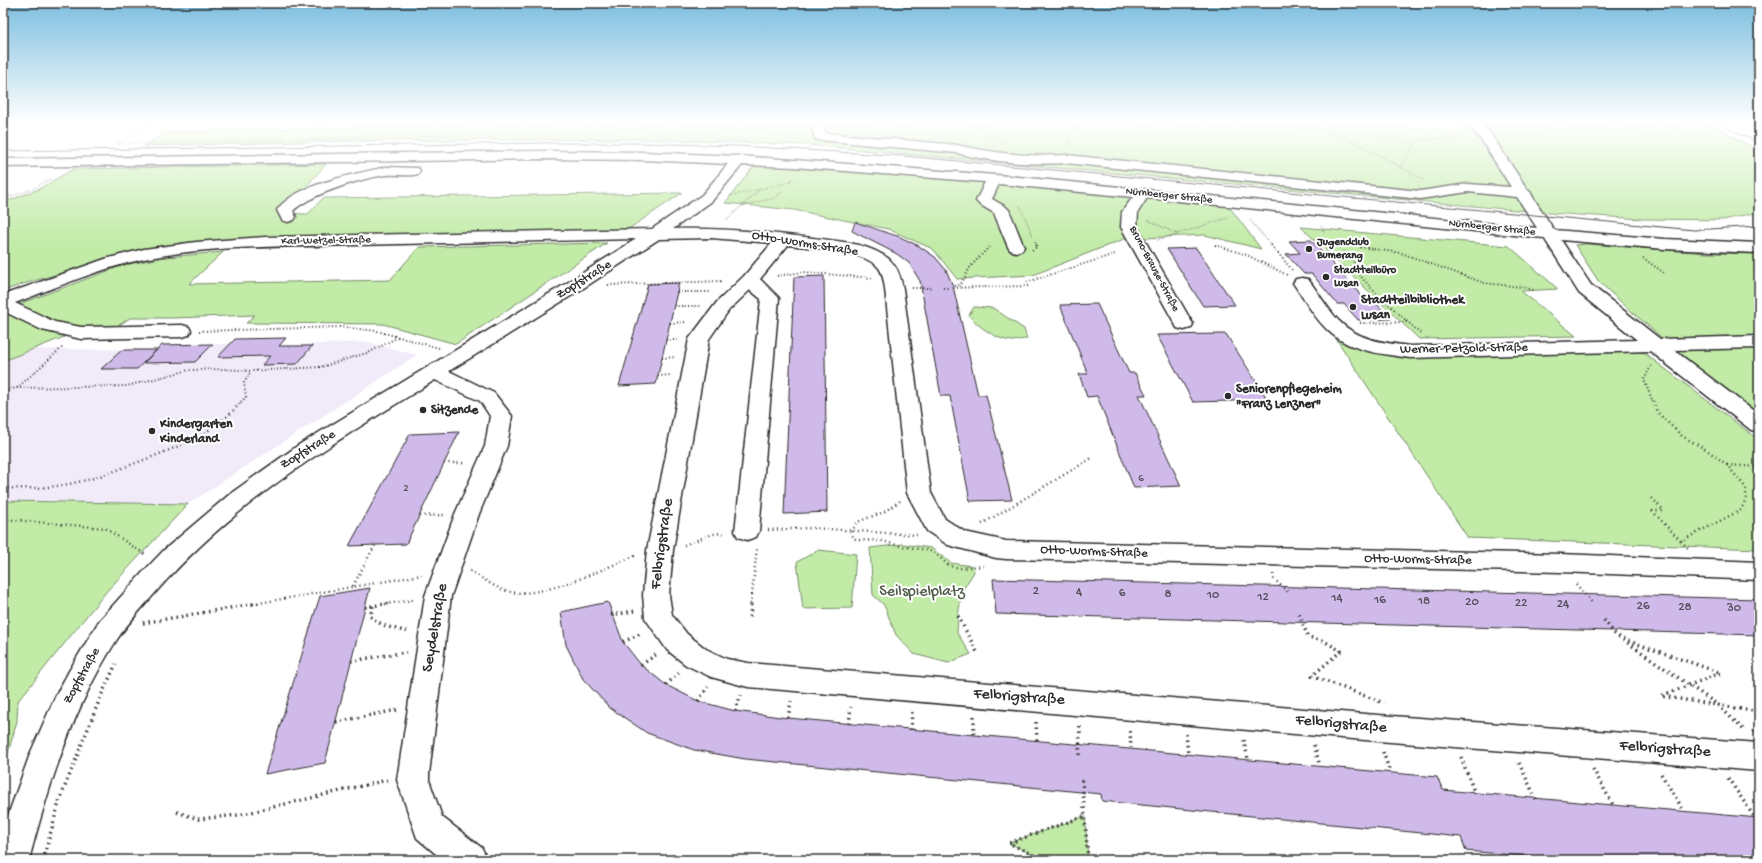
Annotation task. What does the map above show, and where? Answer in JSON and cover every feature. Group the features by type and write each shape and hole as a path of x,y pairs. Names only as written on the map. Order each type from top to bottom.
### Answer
{"street":[{"name":"Zopfstraße","path":"12,860 27,804 60,719 80,678 109,629 156,574 201,530 271,474 308,449 463,355 657,234 707,198 736,163"},
{"name":"Nürnberger Straße","path":"793,163 994,179 1550,234 1665,244 1759,248"},
{"path":"1112,163 1196,171 1243,178 1420,195 1468,188 1524,194"},
{"path":"1503,163 1585,289 1759,425"},
{"path":"288,217 284,210 294,200 330,185 386,171 425,171"},
{"path":"994,179 984,200 1001,210 1016,247"},
{"name":"Bruno-Brause-Straße","path":"1143,194 1130,212 1129,227 1184,324"},
{"name":"Otto-Worms-Straße","path":"657,234 711,233 760,235 848,249 865,254 882,262 890,272 892,279 919,493 936,525 957,539 996,549 1706,568 1759,571"},
{"name":"Karl-Wetzel-Straße","path":"3,300 88,269 126,258 198,246 265,242 657,234"},
{"name":"Felbrigstraße","path":"784,239 744,286 723,306 699,339 660,550 656,595 659,618 677,642 696,657 721,669 748,675 1451,734 1711,753 1752,742"},
{"name":"Werner-Petzold-Straße","path":"1302,283 1332,324 1344,334 1360,343 1377,348 1410,352 1660,349 1759,342"},
{"path":"744,286 770,298 755,530"},
{"path":"3,304 49,326 81,333 182,331"},
{"name":"Seydelstraße","path":"435,372 487,397 501,416 496,446 467,514 438,596 413,774 413,780 429,826 470,860"}],"path":[{"path":"1392,163 1446,191"},
{"path":"1400,168 1403,163"},
{"path":"3,199 33,189 58,174"},
{"path":"707,198 721,198 759,190 787,183 793,179"},
{"path":"7,190 9,197"},
{"path":"711,233 759,190"},
{"path":"742,206 774,198 782,192"},
{"path":"1249,218 1302,283"},
{"path":"1176,234 1209,223"},
{"path":"1322,228 1325,233"},
{"path":"1215,245 1248,255 1302,283"},
{"path":"950,288 960,285 971,266 989,247"},
{"path":"1360,247 1401,252 1447,271 1488,284 1517,286 1534,290"},
{"path":"1344,252 1353,260 1357,272 1370,287 1411,325"},
{"path":"1026,282 1115,254"},
{"path":"1641,256 1664,273"},
{"path":"677,292 744,286 803,272 892,279"},
{"path":"573,287 744,286"},
{"path":"943,288 1028,286"},
{"path":"1364,323 1408,322"},
{"path":"182,331 341,327 377,331 463,355"},
{"path":"16,388 60,349 81,333"},
{"path":"3,391 16,388 127,386 189,370 225,369 251,371 326,366 370,352 398,336"},
{"path":"1660,349 1644,380 1657,412 1682,436 1707,450 1727,465 1738,476 1746,488 1746,499 1741,510 1681,541"},
{"path":"3,488 23,489 71,484 104,475 193,440 211,430 236,410 246,397 244,383 251,371"},
{"path":"957,539 1092,458"},
{"path":"444,463 463,463"},
{"path":"1727,465 1759,467"},
{"path":"919,493 904,498 884,512 857,522 852,531 853,538 858,540 883,541 900,546 927,550 935,553 949,566 961,568 981,568 992,563 996,549"},
{"path":"1652,498 1664,510 1652,510 1706,568"},
{"path":"420,516 438,515"},
{"path":"3,519 105,528 147,556 170,560"},
{"path":"750,617 758,538 755,530 812,528 874,531"},
{"path":"694,540 713,534 725,533"},
{"path":"353,586 375,545"},
{"path":"109,629 446,570 466,569 509,592 528,593 549,588 639,554 660,550"},
{"path":"1274,579 1290,594"},
{"path":"365,607 438,596"},
{"path":"373,606 370,616 374,621 432,638"},
{"path":"1299,614 1308,637 1324,641 1340,651 1312,676 1391,706"},
{"path":"958,616 977,652"},
{"path":"1604,620 1614,634 1718,705 1752,742 1759,722"},
{"path":"351,661 432,638"},
{"path":"1623,639 1721,673 1661,696 1759,712"},
{"path":"43,860 60,799 101,696 118,660"},
{"path":"1079,755 1080,703"},
{"path":"336,722 423,706"},
{"path":"1451,734 1475,794"},
{"path":"1506,738 1536,799"},
{"path":"1579,743 1614,805"},
{"path":"1646,749 1684,812"},
{"path":"1711,753 1755,818"},
{"path":"177,812 198,819 239,815 413,774"},
{"path":"1082,780 1088,860"},
{"path":"1043,860 1009,843 1085,816"}],"shaded area":[{"name":"Kindergarten Kinderland","path":"286,338 279,346 368,342 417,355 188,504 3,501 3,361 35,349 157,350 162,345 230,344"}],"green space":[{"path":"1007,163 1759,163 1759,212 1723,220 1643,219 1548,213"},
{"path":"326,164 304,189 277,213 308,214 323,198 682,193 627,230 288,236 181,243 131,253 3,291 3,203 39,189 73,169"},
{"path":"775,165 968,180 1228,205 1261,249 1205,235 1124,239 1033,275 957,279 933,249 888,229 794,210 725,203 754,166"},
{"path":"1301,227 1509,246 1558,289 1521,291 1576,336 1419,339"},
{"path":"607,243 456,344 383,324 246,323 255,315 130,318 116,327 92,326 3,361 3,310 124,265 166,257 223,252 189,284 390,280 419,247"},
{"path":"1587,244 1706,253 1759,254 1759,417 1681,358 1660,336 1599,282 1575,245"},
{"path":"974,307 993,308 1024,329 1027,339 1014,341 1006,340 988,332 977,324 969,315"},
{"path":"1331,331 1426,357 1643,352 1759,440 1759,549 1468,538"},
{"path":"3,501 188,504 106,592 18,701 17,721 3,771"},
{"name":"Seilspielplatz","path":"903,544 931,548 951,563 973,566 974,572 962,591 957,633 971,654 948,663 914,654 896,635 884,605 873,595 870,548"},
{"path":"818,550 856,554 852,608 803,609 797,562"},
{"path":"1085,816 1088,860 1043,860 1009,843"}],"building":[{"path":"855,222 900,237 919,246 935,257 946,270 953,286 978,395 986,395 1012,500 970,501 950,396 941,396 920,281 909,263 897,254 852,231"},
{"name":"Stadtteilbüro Lusan","path":"1311,240 1368,303 1376,303 1391,319 1358,320 1344,304 1337,304 1312,274 1304,274 1286,254 1300,253 1289,241"},
{"path":"1196,248 1235,305 1203,306 1167,249"},
{"path":"824,276 827,512 784,514 794,277"},
{"path":"679,283 656,384 619,386 648,284"},
{"name":"Seniorenpflegeheim \"Franz Lenzner\"","path":"1097,304 1129,373 1135,373 1146,395 1139,395 1181,486 1134,488 1097,396 1087,397 1079,374 1088,374 1060,305"},
{"path":"1226,334 1268,400 1193,402 1157,335"},
{"path":"286,338 279,346 312,346 297,364 262,365 270,356 218,357 235,339"},
{"path":"213,344 195,362 143,363 162,345"},
{"path":"122,350 157,350 137,369 101,369"},
{"path":"459,432 406,544 349,546 410,434"},
{"path":"993,579 1759,599 1759,635 996,614"},
{"path":"370,588 325,763 265,774 320,596"},
{"path":"608,602 623,642 641,665 666,685 698,701 735,711 788,718 1437,777 1443,790 1759,818 1759,860 1569,860 1466,851 1461,837 1102,801 1101,794 745,759 694,750 647,733 610,708 583,679 566,645 561,612"}],"tram line":[{"path":"983,163 1694,230 1759,226"}],"place":[{"name":"Jugendclub Bumerang","path":"1309,249"},
{"name":"Stadtteilbüro Lusan","path":"1326,277"},
{"name":"Stadtteilbibliothek Lusan","path":"1353,307"},
{"name":"Seniorenpflegeheim \"Franz Lenzner\"","path":"1228,396"},
{"name":"Sitzende","path":"423,410"},
{"name":"Kindergarten Kinderland","path":"152,431"}]}
